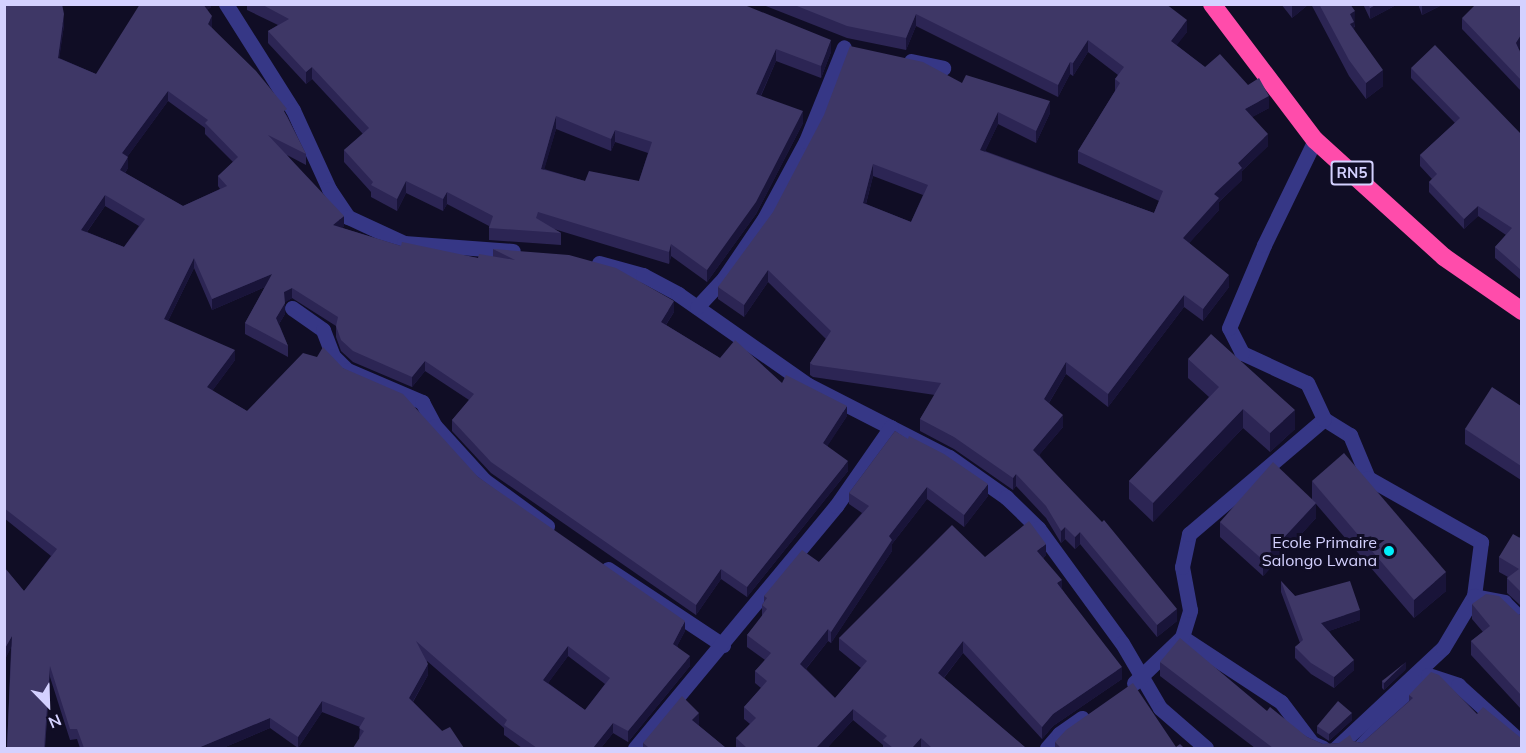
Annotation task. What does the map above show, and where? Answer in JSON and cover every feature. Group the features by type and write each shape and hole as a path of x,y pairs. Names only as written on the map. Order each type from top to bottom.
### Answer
{"highway":[{"name":"RN5","path":"1212,4 1315,140 1444,257 1521,311"}],"street":[{"path":"226,4 293,110 329,189 348,217 404,243 527,252"},
{"path":"697,307 724,278 764,219 806,141 844,46"},
{"path":"899,58 943,68"},
{"path":"1315,140 1264,245 1229,328 1242,353 1307,383 1324,418 1350,435 1368,478 1481,542 1474,596 1443,648 1336,748"},
{"path":"581,259 643,275 697,307 808,385 972,472 1038,528 1122,643 1160,708 1206,748"},
{"path":"292,308 323,330 333,356 347,370 422,402 435,426 484,480 556,534"},
{"path":"1124,690 1142,677 1182,637 1190,610 1182,567 1189,534 1324,418"},
{"path":"635,748 723,645 836,506 891,427"},
{"path":"590,557 723,645"},
{"path":"1474,596 1504,602 1521,620"},
{"path":"1182,637 1281,702 1312,743 1323,748"},
{"path":"1359,748 1428,675 1458,685 1521,743"},
{"path":"1047,748 1059,734 1096,709"}],"building":[{"path":"4,4 62,4 64,14 58,58 96,74 140,4 203,4 212,16 208,24 256,71 287,109 284,111 306,154 268,135 344,216 333,225 401,246 402,242 478,258 479,254 515,260 493,249 569,255 616,268 674,301 661,322 720,358 735,340 782,383 786,375 847,406 823,443 848,461 747,587 721,569 696,605 491,462 452,420 474,394 425,361 412,377 353,351 341,340 336,326 338,317 292,288 284,292 285,303 276,318 288,346 245,323 272,274 212,299 194,258 164,319 235,350 207,387 247,411 303,353 317,357 323,347 343,368 403,394 478,477 685,621 673,644 690,656 628,731 613,723 593,748 537,748 504,725 507,720 416,641 428,664 409,698 442,731 450,727 464,748 353,748 364,731 359,728 365,718 322,701 298,737 270,718 198,748 84,748 77,729 70,729 50,666 44,748 7,748 12,636 4,650 4,567 24,591 57,549 4,508","holes":["168,91 208,120 205,123 238,157 218,176 227,186 183,206 120,170 128,157 122,153","105,195 145,219 124,247 81,230","568,646 610,678 585,710 543,680"]},
{"path":"261,4 742,4 831,40 821,66 776,49 756,94 803,111 756,202 707,270 671,244 669,252 538,212 536,218 561,233 489,228 493,216 447,192 443,199 406,181 397,199 371,185 373,182 344,150 369,128 312,67 306,72 268,31 289,19","holes":["556,116 611,139 615,130 652,142 639,181 589,171 585,181 541,169"]},
{"path":"792,4 1166,4 1187,20 1171,41 1205,67 1220,54 1248,85 1259,78 1269,96 1245,109 1268,134 1238,163 1242,168 1214,194 1219,198 1183,238 1229,275 1203,309 1184,295 1108,394 1066,362 1044,399 1063,415 1033,450 1102,522 1104,520 1177,609 1157,625 1080,532 1075,537 1065,527 1061,531 1046,506 1016,474 1013,478 954,437 920,419 941,383 813,365 810,363 831,331 768,270 744,305 718,287 773,212 824,115 850,46 923,62 962,83 966,75 1050,101 1036,131 998,112 980,150 1154,213 1163,191 1078,151 1120,83 1115,79 1124,67 1088,40 1073,63 1070,62 1058,85 916,14 906,38 847,26","holes":["873,164 928,185 911,222 863,203"]},
{"path":"1319,4 1350,4 1355,11 1350,14 1354,22 1350,24 1383,70 1366,83 1349,60"},
{"path":"1476,4 1521,4 1521,35 1516,43 1521,54 1521,80 1462,18"},
{"path":"1435,45 1521,134 1521,270 1495,247 1512,228 1478,206 1464,219 1429,182 1437,174 1420,155 1460,118 1411,68"},
{"path":"1211,334 1295,410 1270,433 1243,409 1153,503 1129,481 1219,387 1188,359"},
{"path":"1492,387 1521,406 1521,466 1465,429"},
{"path":"895,431 944,454 988,484 964,515 927,487 889,536 892,540 831,632 828,629 800,664 835,698 867,661 839,638 952,525 985,557 1029,521 1046,544 1037,551 1062,580 1057,583 1122,667 1053,714 1042,727 963,641 938,673 1026,748 932,748 921,738 912,748 893,748 883,740 887,736 853,709 816,748 747,748 736,738 756,718 744,707 767,681 755,671 771,653 747,635 767,609 762,605 767,598 764,596 802,550 819,562 869,506 849,493"},
{"path":"1344,453 1446,572 1414,600 1312,481"},
{"path":"1273,462 1316,503 1263,560 1220,522"},
{"path":"1513,534 1520,538 1521,536 1521,592 1507,578 1519,569 1499,557"},
{"path":"1281,581 1295,596 1350,581 1360,610 1321,623 1354,660 1334,677 1311,663 1295,647 1303,640"},
{"path":"1486,594 1499,596 1519,615 1521,613 1521,695 1471,641 1490,626 1472,604"},
{"path":"1180,638 1267,711 1270,707 1307,737 1323,744 1339,743 1350,735 1353,741 1362,743 1413,698 1409,695 1431,672 1439,675 1477,714 1483,707 1521,738 1521,748 1273,748 1160,662"},
{"path":"1406,662 1384,683 1382,681"},
{"path":"1133,683 1176,747 1180,744 1184,748 1061,748 1055,742 1066,730"},
{"path":"682,696 699,713 692,720 726,748 647,748 643,743"},
{"path":"1338,701 1352,713 1329,734 1317,726"}],"place":[{"name":"Ecole Primaire Salongo Lwana","path":"1389,551"}]}
